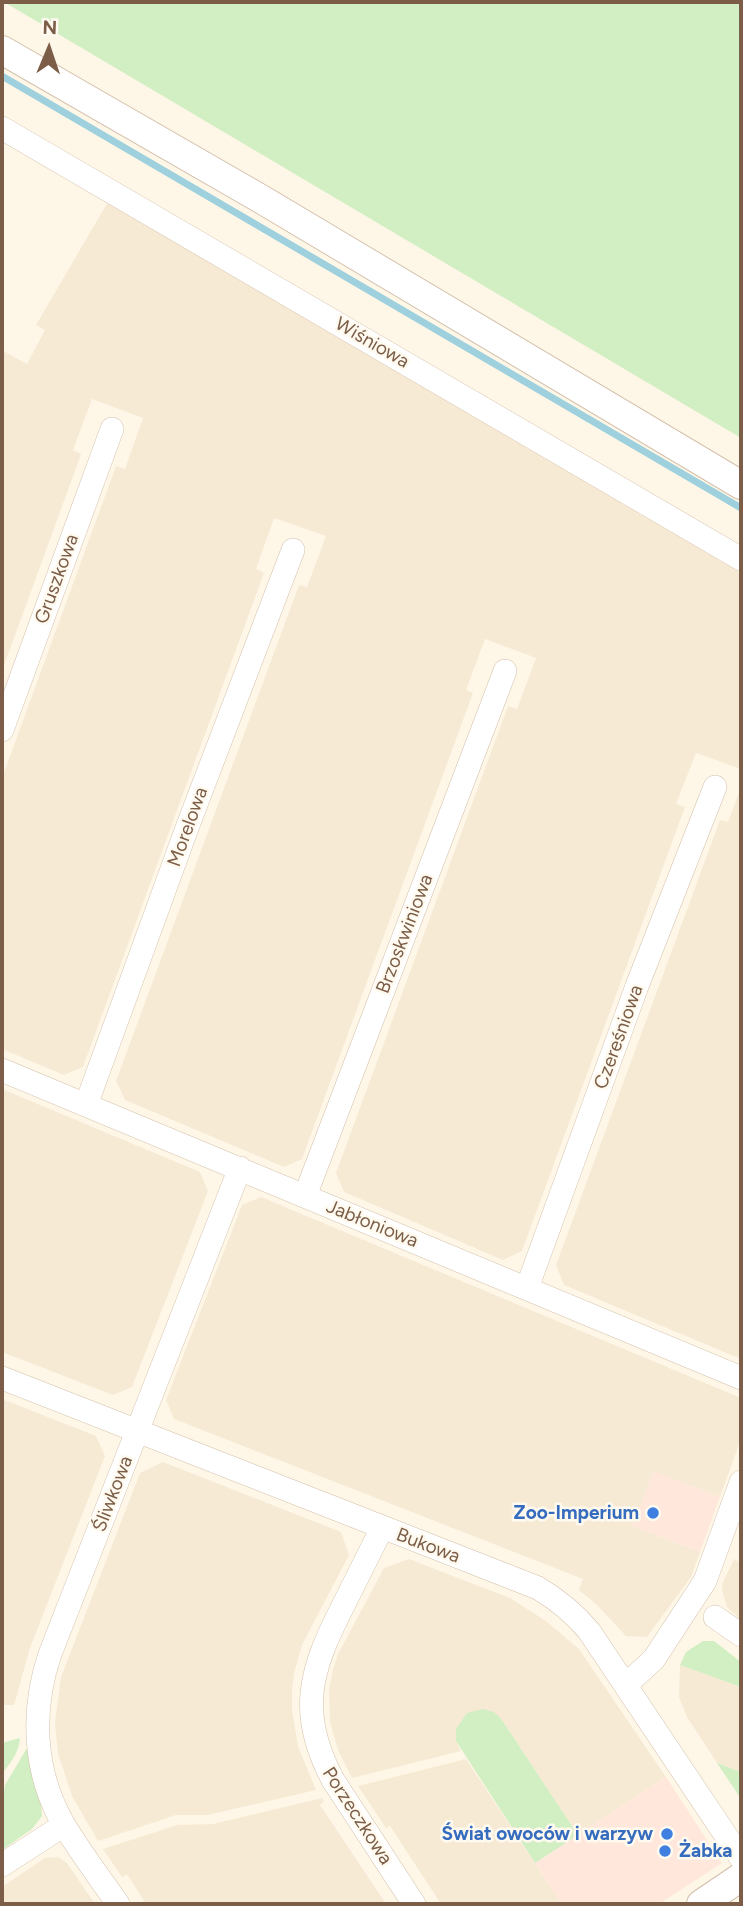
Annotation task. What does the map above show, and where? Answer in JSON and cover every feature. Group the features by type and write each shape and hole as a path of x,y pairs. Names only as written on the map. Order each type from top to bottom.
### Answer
{"street":[{"path":"2,50 261,199 741,485"},
{"name":"Wiśniowa","path":"2,128 741,559"},
{"name":"Gruszkowa","path":"2,730 112,429"},
{"name":"Morelowa","path":"86,1105 187,828 293,550"},
{"name":"Brzoskwiniowa","path":"305,1196 505,671"},
{"name":"Czereśniowa","path":"527,1288 638,986 715,787"},
{"name":"Jabłoniowa","path":"2,1070 741,1378"},
{"name":"Śliwkowa","path":"118,1904 64,1825 48,1788 40,1758 37,1716 40,1687 50,1654 240,1168"},
{"name":"Bukowa","path":"2,1378 538,1588 560,1601 589,1630 741,1858"},
{"path":"627,1684 654,1659 705,1581 741,1482"},
{"name":"Porzeczkowa","path":"382,1528 319,1657 312,1689 312,1725 322,1760 332,1780 414,1904"},
{"path":"715,1617 741,1635"},
{"path":"2,1865 64,1825"},
{"path":"701,1904 741,1877"}],"shaded area":[{"path":"109,200 741,570 741,769 696,753 676,804 685,807 522,1251 503,1260 344,1192 336,1173 508,706 517,709 536,658 485,639 466,690 473,693 302,1159 284,1167 125,1100 116,1081 299,585 307,587 326,536 274,518 256,569 264,573 83,1067 64,1075 2,1049 2,778 116,466 125,469 143,418 92,399 73,450 81,454 2,671 2,350 27,364 45,330 36,325"},
{"path":"741,787 741,1359 564,1285 556,1265 720,820 728,822"},
{"path":"2,1089 200,1172 208,1191 132,1387 113,1395 2,1352"},
{"path":"261,1197 741,1398 741,1439 720,1497 654,1472 632,1526 700,1552 691,1577 647,1637 626,1636 579,1590 583,1579 174,1419 166,1400 242,1205"},
{"path":"2,1399 96,1436 105,1456 30,1648 14,1705 2,1705"},
{"path":"163,1462 341,1532 349,1555 302,1645 292,1691 298,1746 316,1790 208,1815 176,1815 98,1841 72,1796 58,1753 55,1723 61,1677 140,1473"},
{"path":"654,1471 720,1497 700,1552 632,1526"},
{"path":"409,1559 510,1598 546,1621 579,1649 666,1777 578,1835 502,1720 456,1741 461,1751 352,1778 338,1750 330,1722 329,1690 333,1669 338,1654 384,1568"},
{"path":"734,1559 741,1562 741,1620 727,1607 723,1594 722,1584"},
{"path":"680,1665 741,1687 741,1772 717,1763 687,1717 679,1697"},
{"path":"466,1759 562,1904 441,1904 390,1826 386,1828 358,1786"},
{"path":"666,1777 722,1863 659,1904 562,1904 535,1863"},
{"path":"322,1798 324,1801 320,1805 386,1904 146,1904 127,1874 122,1877 103,1849 177,1825 213,1824"},
{"path":"58,1857 67,1863 95,1904 2,1904 2,1887 45,1858"}],"green space":[{"path":"4,2 741,2 741,438"},
{"path":"703,1641 714,1641 741,1662 741,1687 680,1665 686,1652"},
{"path":"483,1709 494,1712 502,1720 578,1835 535,1863 456,1741 456,1729 467,1713"},
{"path":"20,1738 16,1753 2,1774 2,1743"},
{"path":"27,1748 42,1816 32,1829 2,1850 5,1785"},
{"path":"717,1763 741,1772 741,1799"}],"waterway":[{"path":"2,76 741,508"}],"place":[{"name":"Zoo-Imperium","path":"653,1513"},
{"name":"Świat owoców i warzyw","path":"667,1834"},
{"name":"Żabka","path":"665,1851"}]}
